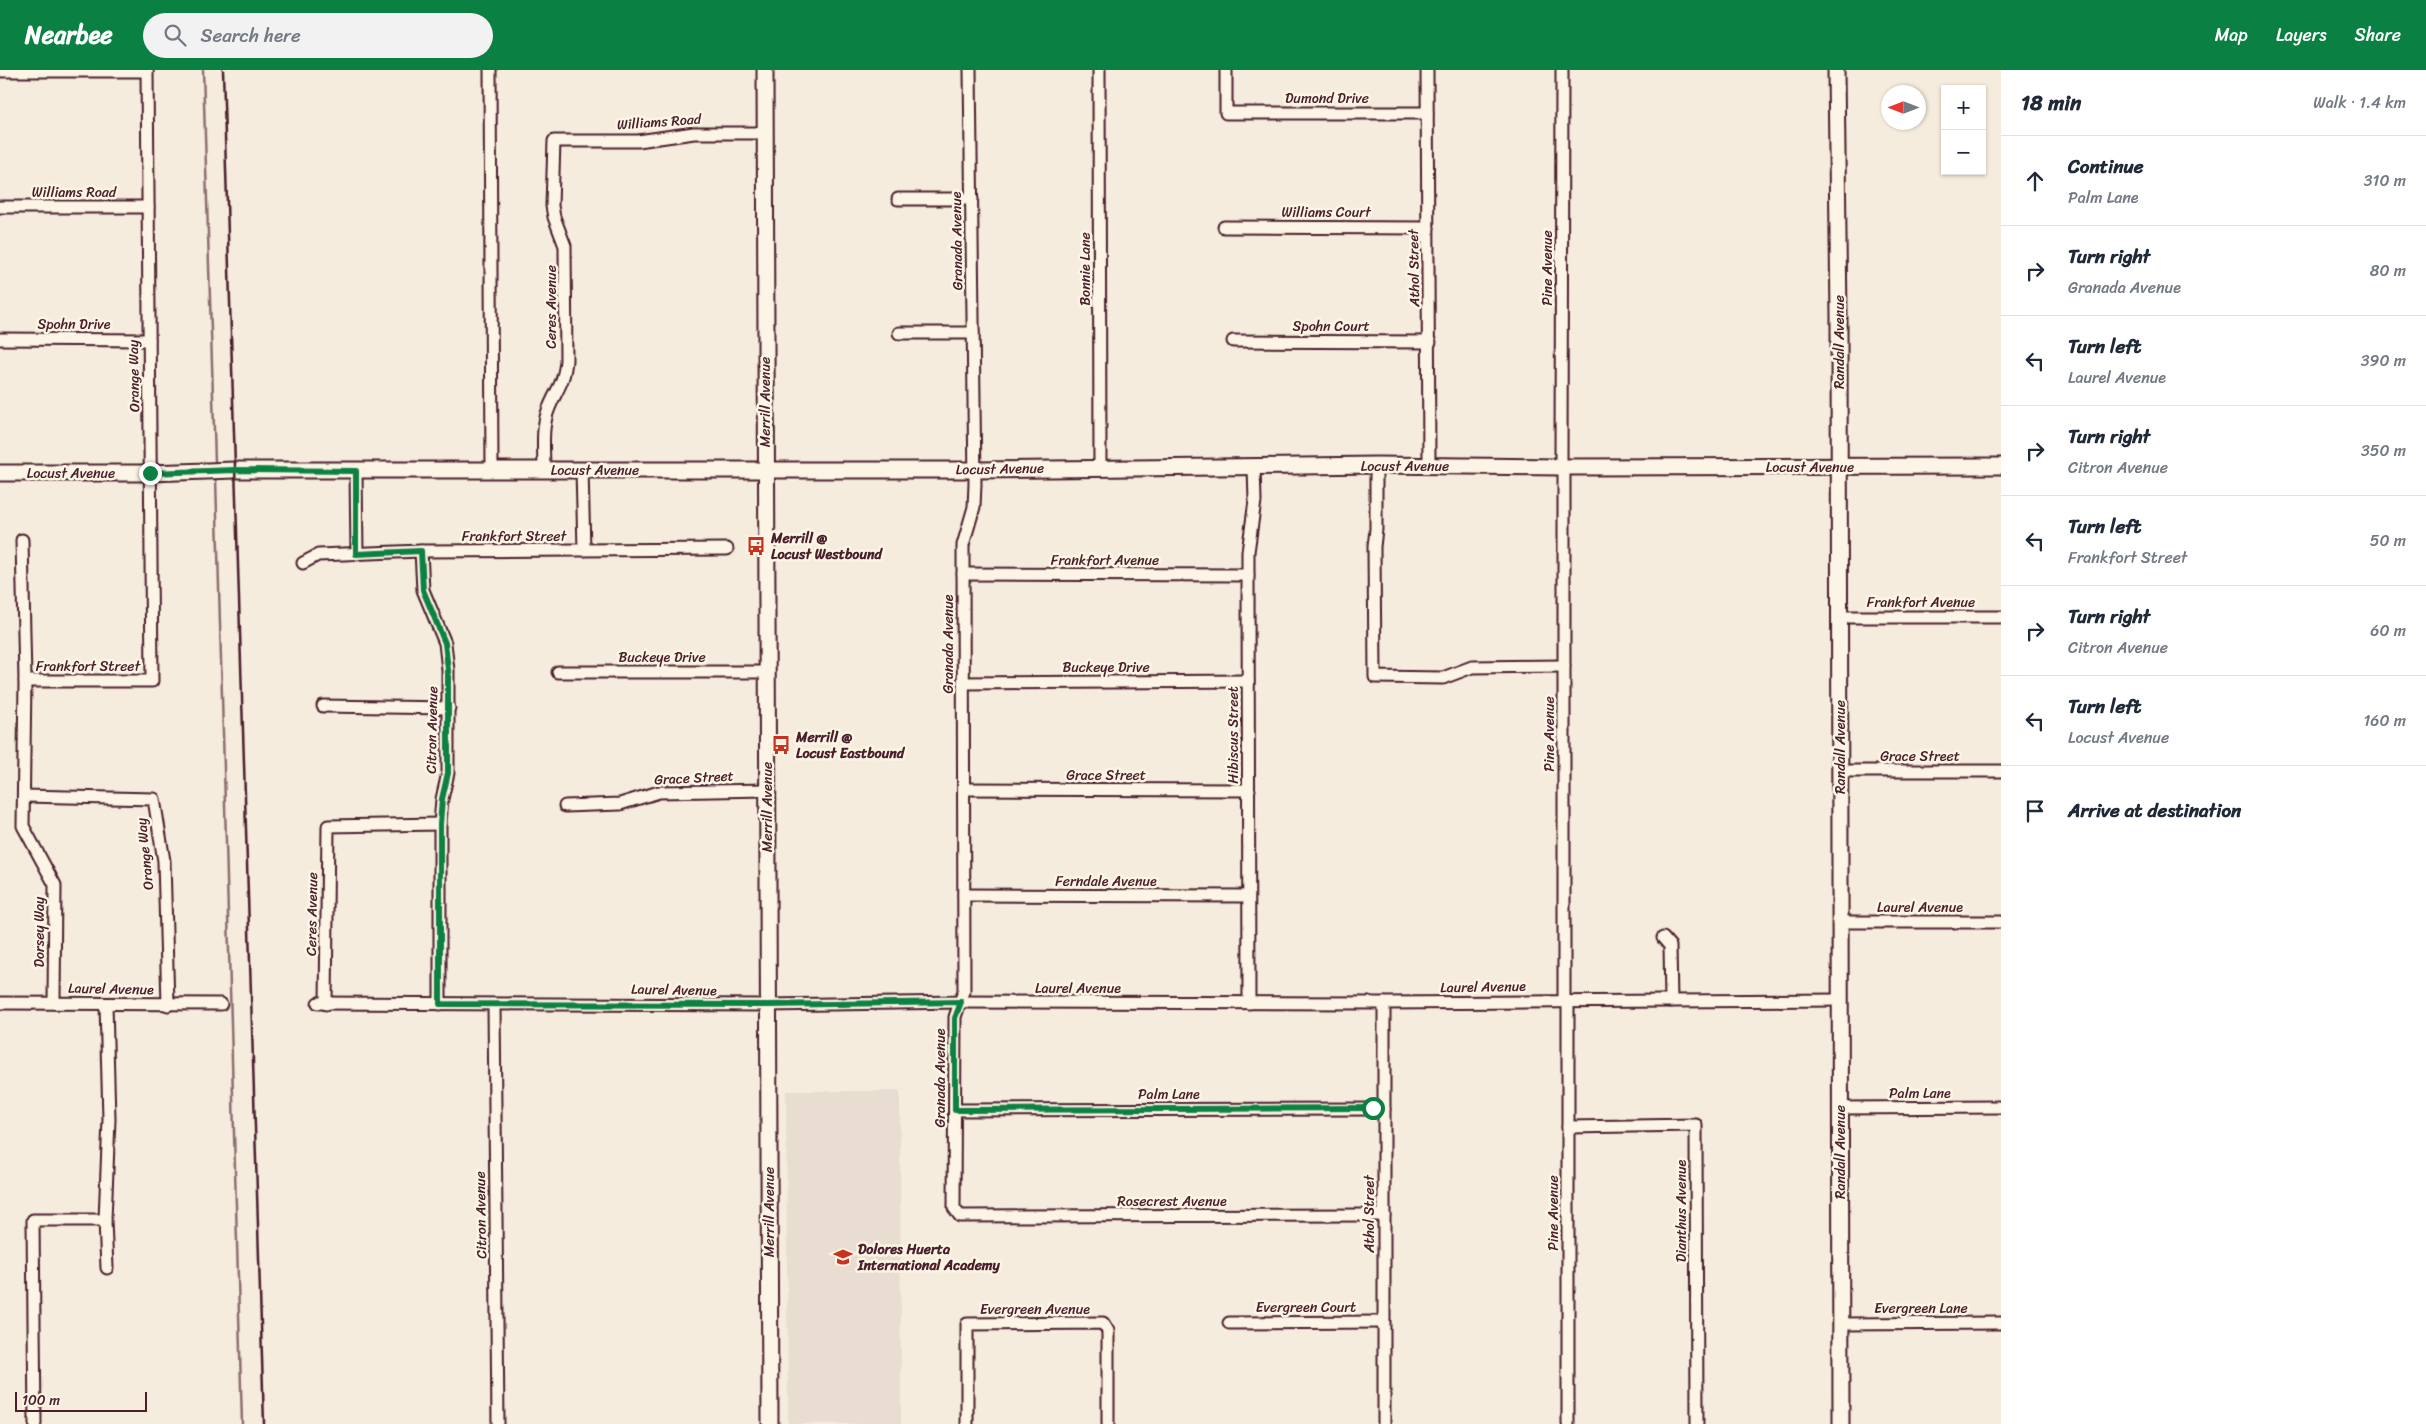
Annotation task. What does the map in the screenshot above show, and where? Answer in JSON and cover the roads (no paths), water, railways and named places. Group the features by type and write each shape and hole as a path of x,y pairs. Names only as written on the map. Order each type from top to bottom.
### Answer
{"street":[{"path":"0,71 147,70"},
{"name":"Orange Way","path":"147,70 152,681"},
{"path":"490,70 492,470"},
{"name":"Merrill Avenue","path":"765,70 770,1424"},
{"name":"Granada Avenue","path":"960,1216 954,1208 955,1018 964,991 963,545 974,507 970,70"},
{"name":"Bonnie Lane","path":"1099,70 1100,468"},
{"name":"Dumond Drive","path":"1226,70 1226,113 1427,113"},
{"name":"Athol Street","path":"1427,70 1430,342 1429,465"},
{"name":"Pine Avenue","path":"1562,70 1568,1424"},
{"name":"Randall Avenue","path":"1836,70 1840,617 1841,1424"},
{"name":"Williams Road","path":"554,141 638,141 694,133 765,133"},
{"name":"Ceres Avenue","path":"544,470 544,425 549,407 565,376 566,360 565,246 554,218 552,206 554,141"},
{"path":"898,199 972,199"},
{"name":"Williams Road","path":"0,207 148,207"},
{"name":"Williams Court","path":"1224,227 1428,228"},
{"path":"900,334 973,334"},
{"name":"Spohn Drive","path":"0,339 148,340"},
{"name":"Spohn Court","path":"1233,341 1430,342"},
{"path":"1376,465 1376,529 1374,547 1375,676 1443,678 1472,667 1564,666"},
{"name":"Locust Avenue","path":"0,473 150,473 235,470 974,470 1376,465 1563,467 2001,466"},
{"name":"Hibiscus Street","path":"1249,1003 1248,552 1255,501 1254,467"},
{"path":"582,469 584,550"},
{"path":"356,471 356,554"},
{"name":"Dorsey Way","path":"22,540 25,681 23,826 55,885 54,1003"},
{"name":"Frankfort Street","path":"302,563 318,555 421,551 728,549"},
{"name":"Citron Avenue","path":"421,551 423,590 445,643 449,708 448,773 442,799 440,824 440,1004"},
{"name":"Frankfort Avenue","path":"963,574 1248,575"},
{"name":"Frankfort Avenue","path":"1840,617 2001,617"},
{"name":"Buckeye Drive","path":"558,672 766,672"},
{"name":"Frankfort Street","path":"25,681 152,681"},
{"name":"Buckeye Drive","path":"963,683 1248,681"},
{"path":"323,706 449,708"},
{"name":"Grace Street","path":"1840,771 2001,771"},
{"name":"Grace Street","path":"565,806 620,804 659,792 767,790"},
{"name":"Grace Street","path":"964,790 1249,790"},
{"name":"Orange Way","path":"24,796 154,799 164,861 168,1005"},
{"name":"Ceres Avenue","path":"322,1004 328,826 440,824"},
{"name":"Ferndale Avenue","path":"964,896 1248,896"},
{"name":"Laurel Avenue","path":"1839,922 2001,922"},
{"path":"1663,938 1670,946 1671,1001"},
{"name":"Laurel Avenue","path":"322,1004 768,1005 961,1002 1384,1003 1839,1000"},
{"name":"Laurel Avenue","path":"0,1003 221,1004"},
{"name":"Athol Street","path":"1384,1003 1384,1424"},
{"path":"106,1004 109,1119 105,1220 107,1268"},
{"name":"Citron Avenue","path":"494,1005 498,1424"},
{"name":"Palm Lane","path":"1840,1108 2001,1107"},
{"name":"Palm Lane","path":"955,1110 1384,1108"},
{"name":"Dianthus Avenue","path":"1568,1127 1696,1125 1697,1424"},
{"name":"Rosecrest Avenue","path":"960,1216 1384,1215"},
{"path":"35,1424 33,1220 105,1220"},
{"name":"Evergreen Court","path":"1229,1323 1383,1322"},
{"name":"Evergreen Avenue","path":"967,1424 968,1324 1103,1323 1108,1331 1108,1424"},
{"name":"Evergreen Lane","path":"1841,1324 2001,1323"}],"waterway":[{"path":"203,70 215,462"},
{"path":"216,478 242,1424"}],"railway":[{"path":"223,70 264,1424"}],"place":[{"name":"Merrill @ Locust Westbound","path":"756,546"},
{"name":"Merrill @ Locust Eastbound","path":"781,745"},
{"name":"Dolores Huerta International Academy","path":"843,1257"}]}
